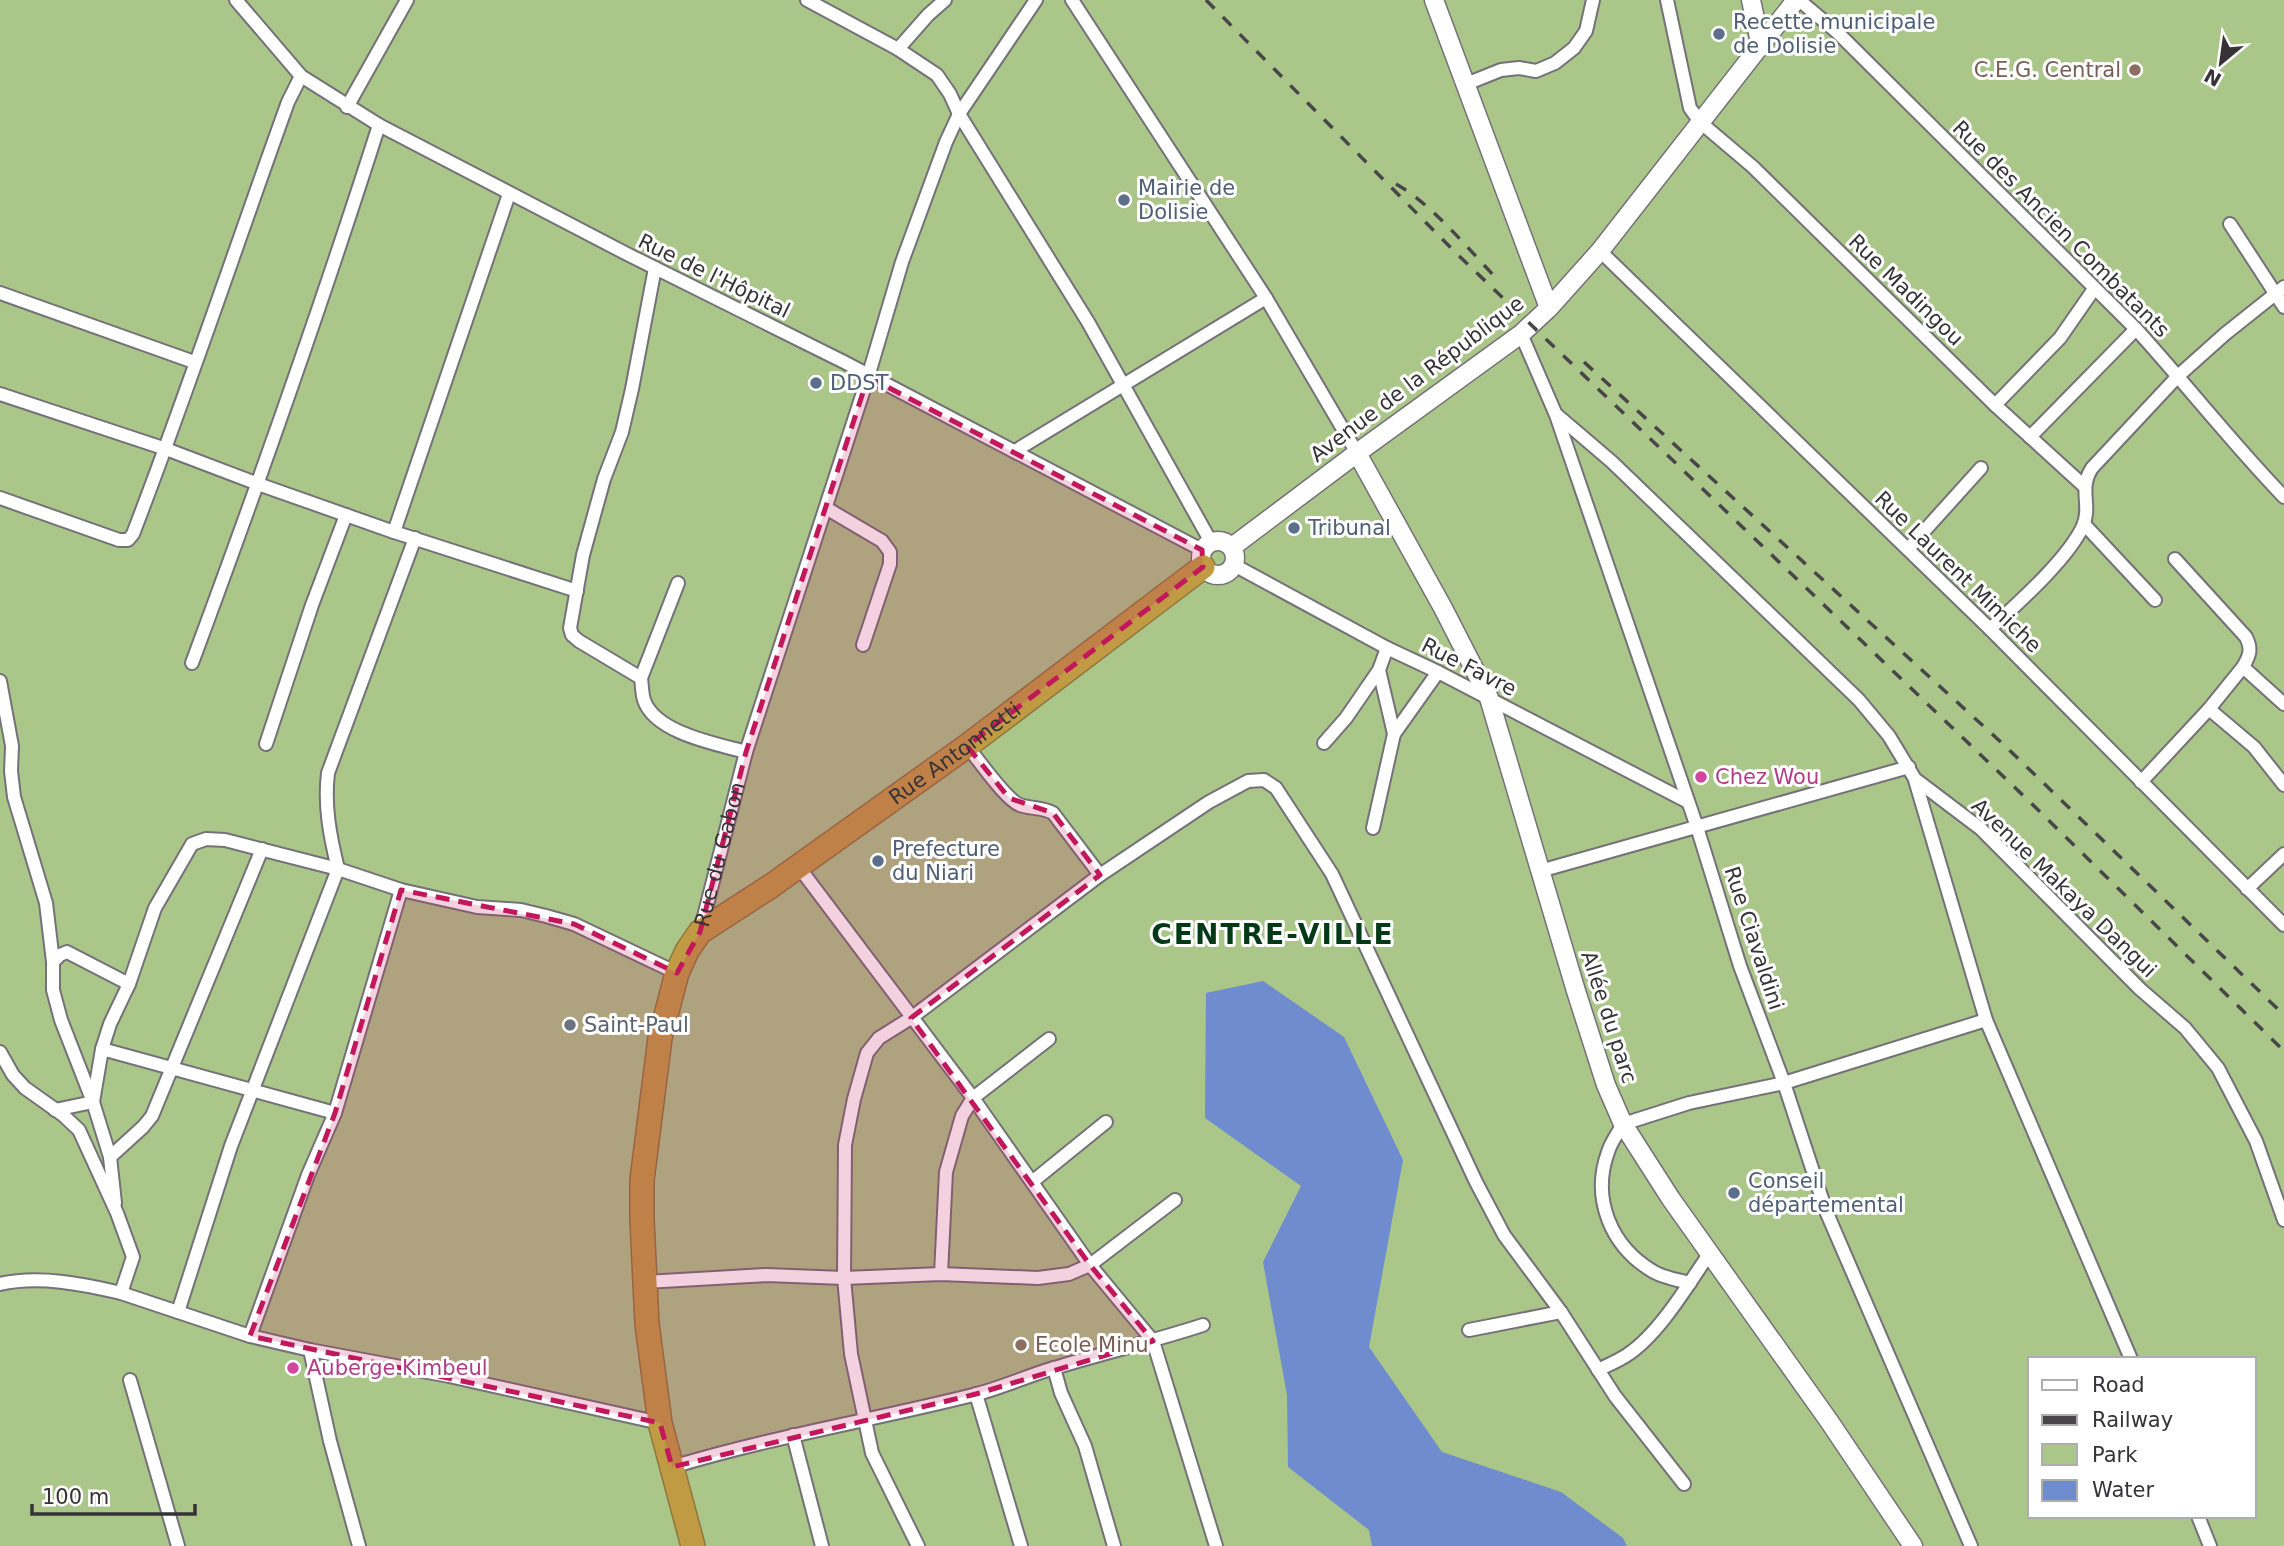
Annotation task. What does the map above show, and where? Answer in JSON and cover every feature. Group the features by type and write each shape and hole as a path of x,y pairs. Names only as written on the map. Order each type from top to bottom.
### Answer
{"highway":[{"name":"Rue Antonnetti","path":"699,932 771,886 967,746 1205,553"},
{"name":"Rue du Gabon","path":"693,1546 660,1423 647,1324 642,1180 660,1038 677,973 699,932"}],"street":[{"name":"Rue de l'Hôpital","path":"236,0 301,76 347,107 509,194 844,362 1205,553"},
{"path":"347,107 407,0"},
{"path":"807,0 898,49 937,75 1088,322 1124,386 1215,575 1229,571 1233,556 1222,541 1205,553"},
{"path":"898,49 945,0"},
{"name":"Rue du Gabon","path":"699,932 746,752 868,377 902,262 959,114 1036,0"},
{"path":"1072,0 1266,298 1357,453"},
{"path":"1434,0 1549,308"},
{"path":"1466,84 1501,70 1519,68 1536,71 1555,62 1574,48 1586,31 1592,0"},
{"path":"1667,0 1690,108 1700,122"},
{"path":"1751,0 1760,47"},
{"name":"Avenue de la République","path":"1233,556 1357,453 1521,334 1549,308 1600,251 1798,0"},
{"name":"Rue des Ancien Combatants","path":"1798,0 1838,33 2136,329 2238,450 2284,497"},
{"path":"0,498 118,540 128,540 133,534 166,449 194,362 288,102 301,76"},
{"name":"Rue Madingou","path":"1700,122 1753,167 1995,405 2084,486"},
{"path":"191,663 258,484 379,125"},
{"path":"394,532 509,194"},
{"path":"2230,224 2279,290 2284,307"},
{"name":"Rue Laurent Mimiche","path":"1600,251 1990,629 2284,925"},
{"path":"641,678 572,635 570,628 583,555 604,480 622,432 654,268"},
{"path":"1995,405 2060,338 2094,289"},
{"path":"1990,629 2029,592 2076,538 2084,523 2087,507 2084,486 2092,468 2178,376 2279,290"},
{"path":"0,293 194,362"},
{"path":"1015,451 1266,298"},
{"path":"2030,437 2136,329"},
{"name":"Rue Ciavaldini","path":"1521,334 1556,415 1697,827 1740,966 1784,1083 1830,1221 1971,1546"},
{"path":"0,394 166,449 394,532 577,591"},
{"name":"Avenue Makaya Dangui","path":"1556,415 1612,462 1859,700 1889,736 1912,773 1981,829 2140,989 2185,1028 2218,1068 2238,1105 2256,1141 2284,1220"},
{"name":"Allée du parc","path":"1357,453 1443,608 1489,698 1539,872 1606,1085 1623,1124 1709,1254 1829,1420 1913,1546"},
{"path":"1908,549 1981,468"},
{"path":"826,508 882,541 890,552 890,564 863,645"},
{"path":"266,744 312,605 346,515"},
{"path":"2084,523 2155,600"},
{"path":"178,1312 212,1201 338,869 328,828 325,795 328,773 415,538"},
{"name":"Rue Favre","path":"1233,556 1387,648 1688,802"},
{"path":"2141,782 2209,709 2250,655 2246,637 2175,559"},
{"path":"678,583 641,678 644,701 655,716 671,728 746,752"},
{"path":"1324,743 1346,718 1379,670 1387,648"},
{"path":"2243,667 2284,704"},
{"path":"1379,670 1394,734"},
{"path":"1373,828 1394,734 1438,672"},
{"path":"0,681 12,746 14,797 46,903 53,962 53,990 61,1020 93,1102 110,1157 117,1213"},
{"path":"2209,709 2254,747 2284,785"},
{"path":"967,746 1009,798 1020,805 1043,808 1052,813 1100,876"},
{"path":"1539,872 1697,827 1912,773 1986,1020 2130,1357"},
{"path":"918,1546 903,1511 879,1469 864,1421 851,1354 844,1278 845,1146 867,1053 879,1038 911,1018 1100,876 1209,802 1248,781 1264,780 1276,788 1332,874 1476,1182 1504,1235 1561,1312 1615,1396 1684,1484"},
{"path":"93,1102 110,1024 129,984 155,908 192,844 206,839 225,840 262,849 338,869 401,890 477,907 521,910 574,924 677,973"},
{"path":"110,1157 152,1116 262,849"},
{"path":"2247,889 2284,854"},
{"path":"797,866 973,1098 1090,1265 1153,1341 1216,1546"},
{"path":"250,1336 308,1175 335,1113 401,890"},
{"path":"53,962 67,952 129,984"},
{"path":"1690,1283 1666,1278 1639,1262 1619,1240 1605,1216 1602,1197 1603,1169 1608,1149 1623,1124 1689,1103 1784,1083 1986,1020"},
{"path":"941,1274 946,1172 962,1116 973,1098 1049,1040"},
{"path":"103,1049 335,1113"},
{"path":"0,1052 13,1075 25,1088 79,1130 117,1213 133,1257 121,1293"},
{"path":"55,1110 93,1102"},
{"path":"1032,1182 1106,1122"},
{"path":"645,1282 766,1275 844,1278 941,1274 1038,1278 1069,1274 1090,1265 1175,1200"},
{"path":"1598,1370 1629,1354 1672,1309 1709,1254"},
{"path":"0,1284 11,1281 89,1285 250,1336 449,1376 660,1423"},
{"path":"1469,1330 1561,1312"},
{"path":"672,1467 793,1434 864,1421 976,1394 1054,1368 1203,1325"},
{"path":"310,1350 330,1441 359,1546"},
{"path":"1054,1368 1060,1393 1085,1446 1114,1546"},
{"path":"130,1380 178,1546"},
{"path":"976,1394 1021,1546"},
{"path":"793,1434 822,1546"},
{"path":"2199,1518 2210,1546"}],"highlighted area":[{"path":"868,377 1202,550 1203,567 967,746 1009,798 1053,813 1100,875 911,1018 1090,1265 1153,1341 976,1394 672,1467 660,1423 250,1336 335,1113 401,890 574,924 677,973 700,932 746,752"}],"green space":[{"path":"0,0 2284,0 2284,1546 0,1546"}],"water":[{"path":"1263,981 1344,1037 1403,1160 1369,1347 1442,1452 1561,1492 1623,1538 1627,1546 1372,1546 1369,1530 1288,1467 1287,1395 1263,1262 1301,1186 1205,1118 1206,993"}],"railway":[{"path":"1206,0 1456,253 2031,803 2284,1051"},
{"path":"1396,184 1436,215 1498,280"},
{"path":"1584,362 2003,744 2284,1015"}],"place":[{"name":"Recette municipale de Dolisie","path":"1719,34"},
{"name":"C.E.G. Central","path":"2135,70"},
{"name":"Mairie de Dolisie","path":"1124,200"},
{"name":"DDST","path":"816,383"},
{"name":"Tribunal","path":"1294,528"},
{"name":"Chez Wou","path":"1701,777"},
{"name":"Prefecture du Niari","path":"878,861"},
{"name":"Saint-Paul","path":"570,1025"},
{"name":"Conseil départemental","path":"1734,1193"},
{"name":"Ecole Minu","path":"1021,1345"},
{"name":"Auberge Kimbeul","path":"293,1368"}],"district":[{"name":"CENTRE-VILLE","path":"1273,934"}]}
